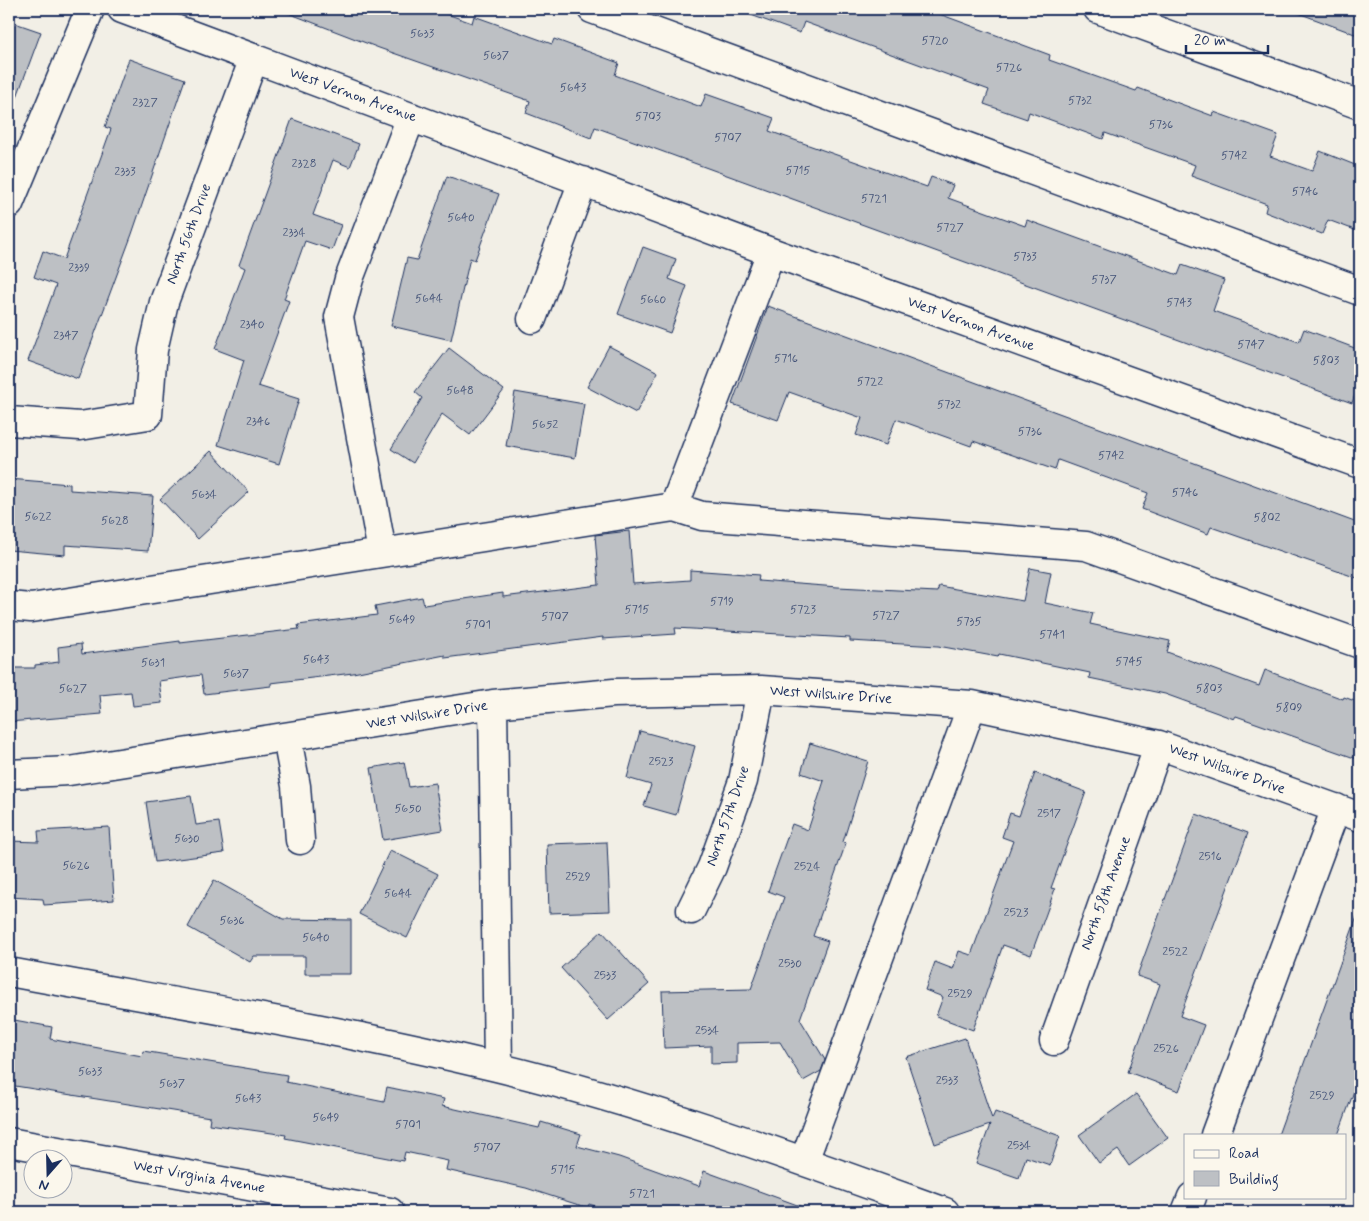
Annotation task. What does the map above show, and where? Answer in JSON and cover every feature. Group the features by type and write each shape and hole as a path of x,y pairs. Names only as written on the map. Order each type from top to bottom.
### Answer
{"street":[{"path":"9,204 90,9"},
{"name":"West Vernon Avenue","path":"122,9 771,252 1360,464"},
{"path":"592,9 1360,291"},
{"path":"1098,9 1360,105"},
{"name":"North 56th Drive","path":"9,421 80,426 148,415 153,350 164,302 254,58"},
{"path":"382,552 339,317 350,279 411,117"},
{"path":"532,319 583,182"},
{"path":"674,508 771,252"},
{"path":"9,606 31,608 674,508 702,516 1086,546 1360,644"},
{"name":"West Wilshire Drive","path":"9,774 69,771 493,704 614,693 761,690 972,705 1159,745 1348,813"},
{"name":"North 57th Drive","path":"691,910 712,866 743,781 761,690"},
{"path":"493,704 498,1067"},
{"path":"804,1161 972,705"},
{"path":"287,738 296,786 300,840"},
{"name":"North 58th Avenue","path":"1054,1040 1159,745"},
{"path":"1215,1134 1348,813"},
{"path":"9,972 421,1049 498,1067 626,1102 804,1161 946,1212"},
{"name":"West Virginia Avenue","path":"9,1142 390,1212"},
{"path":"1186,1212 1192,1198"}],"building":[{"path":"284,9 433,9 472,23 474,16 552,44 554,39 619,63 615,75 701,107 706,94 774,118 769,131 927,187 931,177 953,185 948,198 1025,226 1027,220 1178,275 1182,265 1224,280 1213,311 1299,342 1304,329 1360,350 1360,380 1352,403 595,127 591,138 526,113 530,101 379,48 283,11"},
{"path":"741,9 926,9 1050,55 1049,60 1136,91 1138,88 1213,116 1214,112 1278,135 1270,156 1312,171 1320,151 1360,167 1360,232 1328,220 1322,234 1265,212 1267,204 1191,176 1195,165 1105,133 1103,139 1029,112 1027,119 984,104 989,90 804,22 800,33 740,11"},
{"path":"1294,9 1360,9 1360,36 1293,11"},
{"path":"9,21 41,32 11,113 9,112"},
{"path":"129,59 185,79 132,234 78,379 28,361 56,285 34,277 43,251 64,259 111,129 105,127"},
{"path":"292,119 359,144 350,167 333,160 313,215 341,225 332,250 305,241 284,299 289,301 258,386 299,399 279,464 218,445 244,360 215,349 245,268 239,265"},
{"path":"447,176 499,194 475,260 470,258 451,340 391,326 407,258 417,260"},
{"path":"643,247 676,259 669,279 687,286 670,333 618,314"},
{"path":"768,306 1360,524 1360,579 1211,527 1208,534 1142,509 1148,493 1058,460 1055,470 973,441 971,446 896,419 886,445 856,435 862,418 789,392 778,420 732,404"},
{"path":"609,346 658,372 636,413 587,387"},
{"path":"449,348 504,390 470,435 442,414 413,463 391,449 422,398 415,392"},
{"path":"515,392 584,404 575,458 506,446"},
{"path":"211,451 249,492 198,539 160,499"},
{"path":"9,479 70,484 70,490 153,496 148,551 65,545 65,555 9,550"},
{"path":"629,531 633,584 690,580 690,570 759,575 758,581 838,587 937,592 939,586 1023,601 1030,568 1051,572 1045,603 1093,613 1090,624 1170,641 1167,652 1259,686 1265,670 1343,699 1344,697 1360,703 1360,760 1236,716 1234,719 1165,694 1089,678 1090,673 999,654 998,657 938,646 850,641 850,638 675,628 676,634 603,639 603,637 445,658 445,655 353,673 271,683 271,686 204,694 201,675 159,681 162,703 133,706 131,692 100,695 102,714 9,722 9,668 35,668 35,665 59,662 58,647 81,644 82,654 180,641 180,643 299,629 298,625 377,615 375,606 422,597 424,605 503,593 503,597 599,585 595,535"},
{"path":"640,731 695,746 676,815 644,806 651,785 627,778"},
{"path":"810,743 868,761 843,842 846,843 813,936 828,941 800,1019 825,1060 821,1071 803,1081 780,1042 737,1043 737,1063 711,1064 711,1046 664,1048 662,991 751,989 784,897 768,891 792,824 808,830 824,781 801,773"},
{"path":"404,762 409,787 435,783 443,830 383,840 371,768"},
{"path":"1035,773 1086,792 1051,888 1055,889 1031,955 1003,945 973,1030 936,1016 943,997 925,990 935,962 953,969 959,951 971,955 1013,841 1002,837 1010,813 1019,816"},
{"path":"191,796 196,825 219,822 224,853 155,862 146,802"},
{"path":"1196,814 1248,833 1180,1016 1204,1025 1179,1091 1128,1072 1160,984 1137,976"},
{"path":"109,827 114,900 44,905 43,899 9,897 9,841 39,842 38,831"},
{"path":"607,842 610,911 549,913 547,844"},
{"path":"390,850 438,874 407,938 359,914"},
{"path":"214,880 283,919 351,920 351,974 305,974 305,956 254,956 250,962 188,927"},
{"path":"1358,914 1360,915 1360,1075 1338,1134 1278,1134"},
{"path":"602,931 649,984 608,1020 561,968"},
{"path":"9,1019 52,1027 50,1039 142,1056 143,1051 287,1075 286,1082 384,1102 387,1087 444,1099 442,1106 539,1128 541,1122 581,1134 577,1146 619,1157 699,1186 704,1171 811,1210 811,1212 613,1212 589,1204 588,1208 526,1188 446,1170 448,1161 405,1152 403,1161 285,1138 286,1135 209,1124 210,1117 9,1085"},
{"path":"965,1038 992,1119 995,1112 1060,1136 1050,1165 1026,1157 1019,1178 976,1163 990,1125 935,1144 906,1057"},
{"path":"1136,1094 1168,1138 1129,1166 1118,1150 1099,1163 1079,1135"}]}
